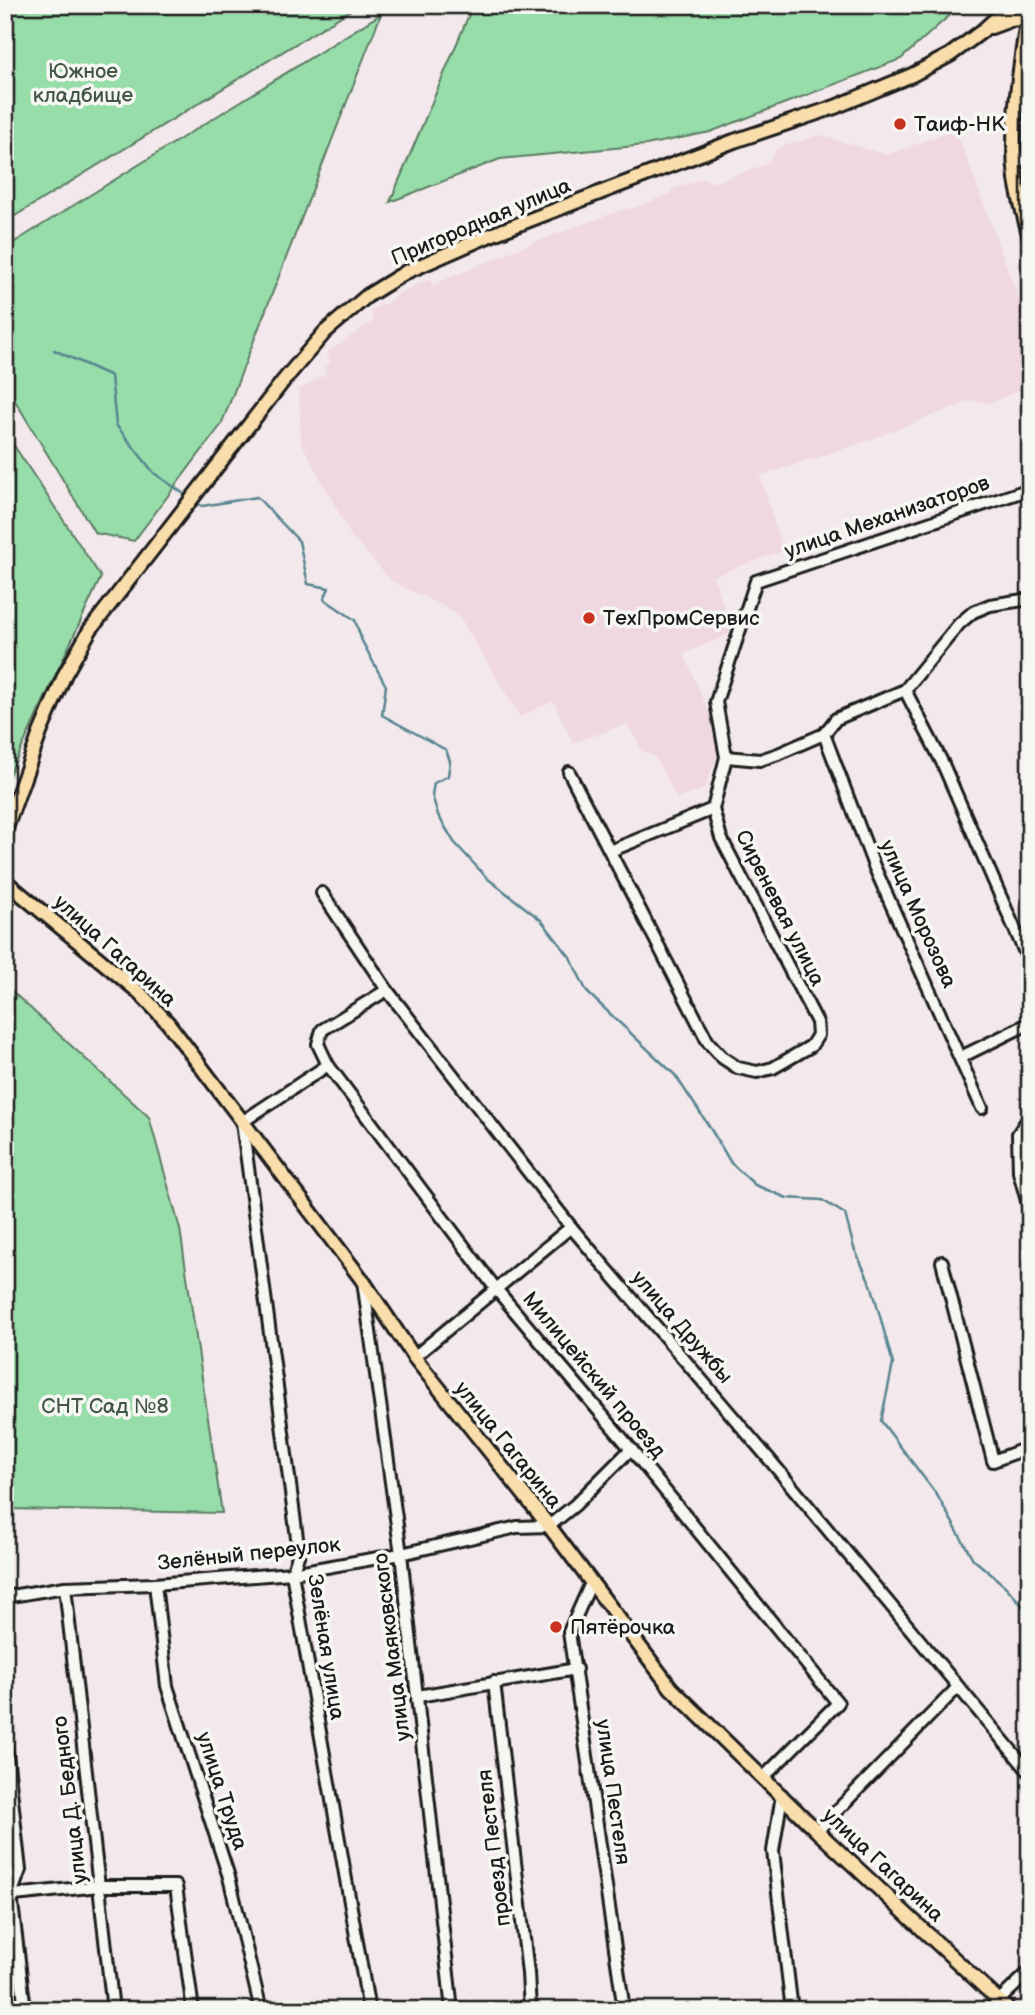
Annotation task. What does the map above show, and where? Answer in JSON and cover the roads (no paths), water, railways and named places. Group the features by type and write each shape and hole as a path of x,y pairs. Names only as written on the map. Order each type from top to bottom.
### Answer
{"main road":[{"name":"Пригородная улица","path":"5,831 40,733 65,674 90,631 292,371 325,332 368,296 406,272 488,236 734,141 835,107 912,75 950,55 1011,5"},
{"name":"Пригородная улица","path":"981,32 1028,12"},
{"path":"1028,12 1015,116 1016,180 1030,238"},
{"name":"улица Гагарина","path":"5,881 140,993 168,1023 363,1281 414,1357 549,1526 671,1688 817,1831 1004,2005"}],"street":[{"path":"1016,164 1030,153"},
{"name":"улица Механизаторов","path":"726,757 716,702 756,581 1030,489"},
{"path":"569,772 610,851 713,809 726,757 760,760 824,734 836,719 905,690 959,624 973,612 1030,599"},
{"path":"905,690 942,762 1030,964"},
{"name":"улица Морозова","path":"824,734 874,866 982,1108"},
{"name":"Сиреневая улица","path":"610,851 709,1042 723,1058 738,1068 757,1072 773,1069 811,1046 818,1035 817,1022 720,838 713,809"},
{"name":"улица Дружбы","path":"322,893 387,989 571,1227 769,1459 1030,1773"},
{"path":"242,1122 328,1065 318,1044 322,1030 387,989"},
{"path":"961,1057 1030,1023"},
{"name":"Милицейский проезд","path":"328,1065 496,1289 631,1449 838,1703 764,1777"},
{"path":"1030,1116 1018,1134 1019,1172 1030,1212"},
{"name":"Зелёная улица","path":"242,1122 299,1553 292,1573 369,2010"},
{"path":"414,1357 571,1227"},
{"path":"942,1262 993,1461 1030,1447"},
{"name":"улица Маяковского","path":"363,1281 401,1554 452,2010"},
{"path":"549,1526 575,1505 631,1449"},
{"name":"Зелёный переулок","path":"5,1597 65,1587 155,1584 292,1573 401,1554 517,1527 549,1526"},
{"name":"улица Пестеля","path":"591,1583 569,1632 624,2010"},
{"name":"улица Труда","path":"155,1584 167,1686 229,1877 261,2010"},
{"name":"улица Д. Бедного","path":"65,1587 113,2010"},
{"path":"418,1696 576,1669"},
{"name":"проезд Пестеля","path":"494,1682 530,2010"},
{"path":"817,1831 958,1687"},
{"path":"5,1737 20,1870 8,1895 24,2010"},
{"path":"782,1795 774,1851 792,2010"},
{"path":"8,1895 99,1886 176,1886 193,2010"},
{"path":"989,2010 1004,2005 1030,1971"}],"waterway":[{"path":"54,350 111,376 116,425 154,473 187,496"},
{"path":"195,502 202,506 257,497 299,541 308,584 329,588 324,599 355,620 362,641 386,686 382,715 446,750 450,761 448,776 434,783 432,795 438,815 454,842 487,878 541,920 570,957 587,992 675,1075 731,1163 755,1185 787,1198 822,1200 845,1214 854,1248 872,1287 893,1364 881,1421 937,1495 973,1559 1005,1586 1030,1614"}],"place":[{"name":"Таиф-НК","path":"900,124"},
{"name":"ТехПромСервис","path":"589,618"},
{"name":"Пятёрочка","path":"556,1627"}],"park label":[{"name":"Южное кладбище","path":"83,83"},
{"name":"СНТ Сад №8","path":"105,1406"}]}
